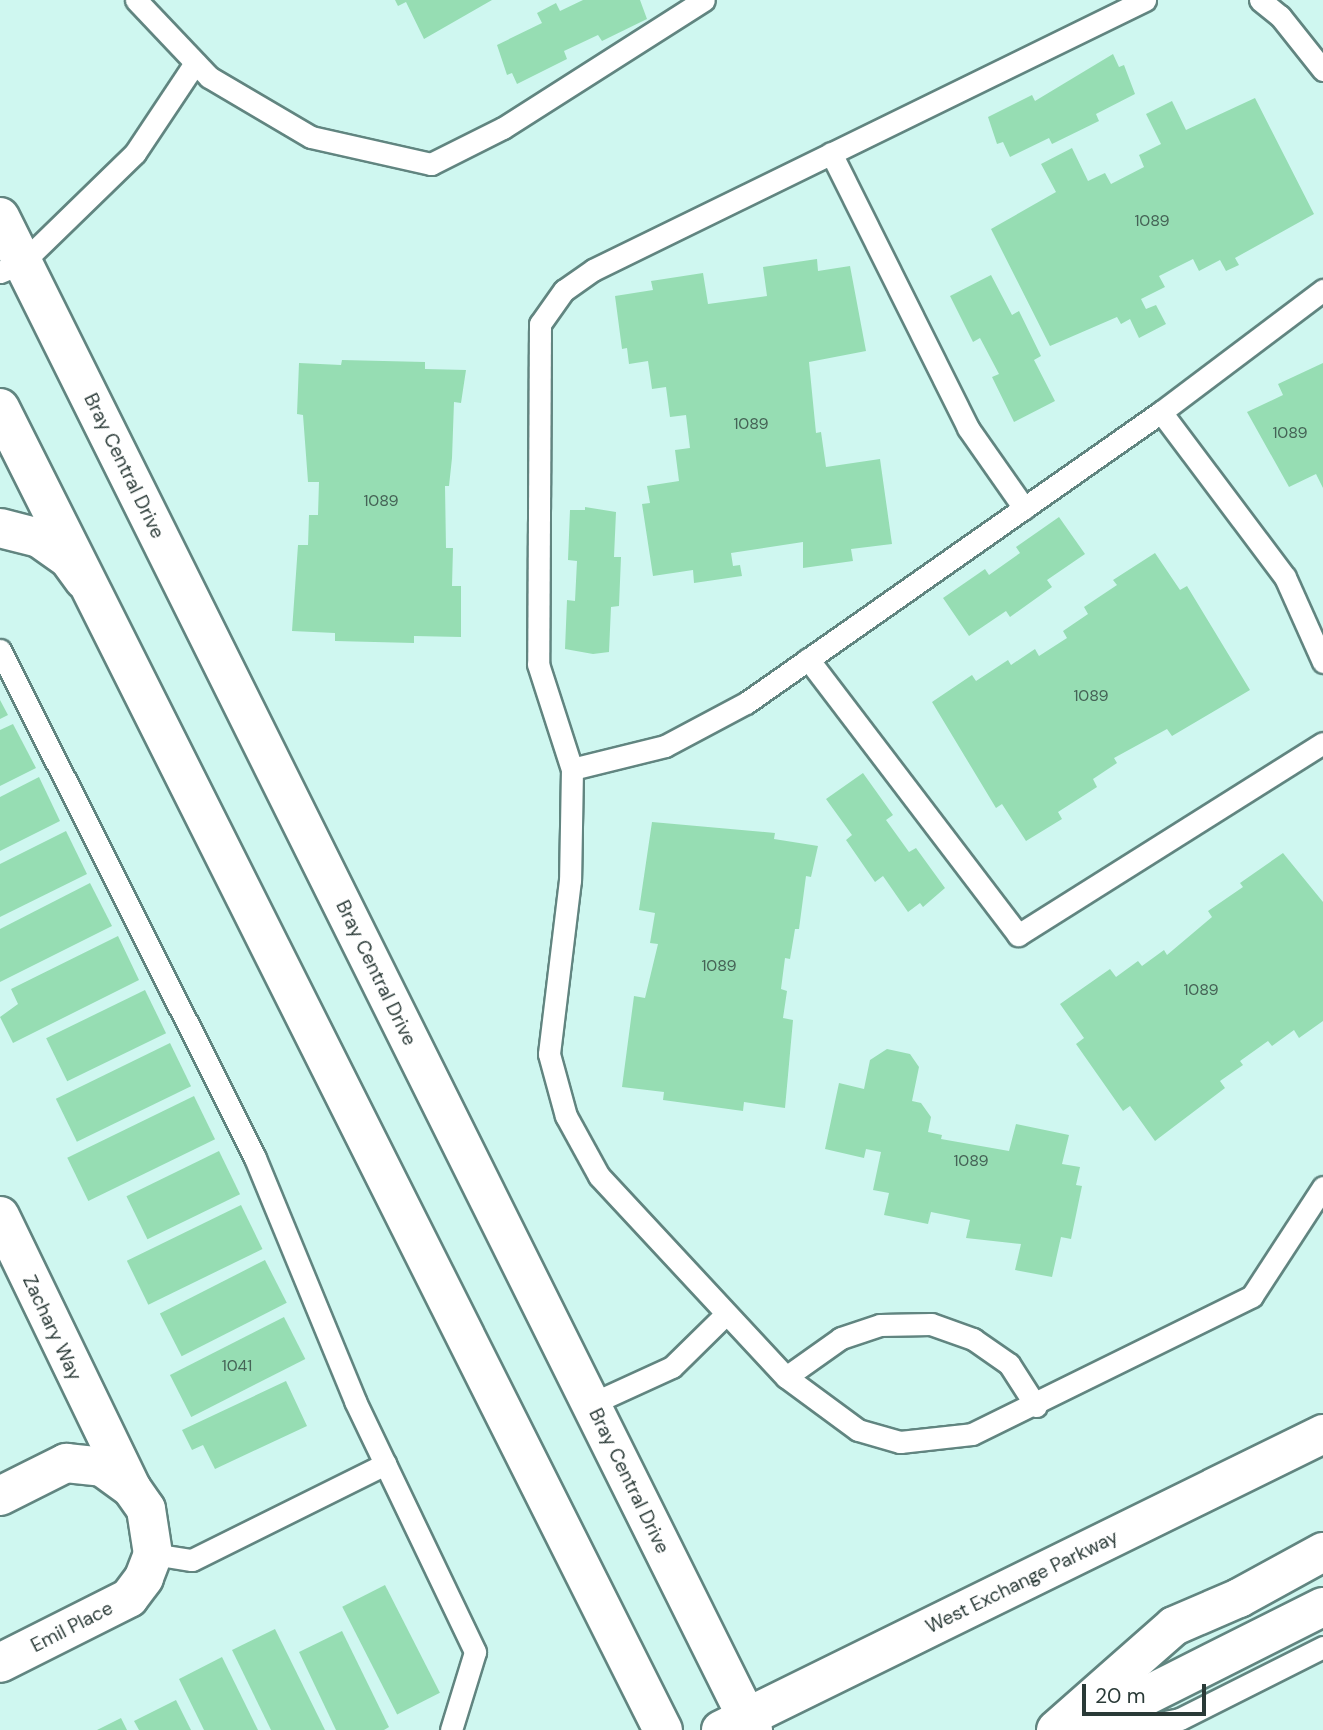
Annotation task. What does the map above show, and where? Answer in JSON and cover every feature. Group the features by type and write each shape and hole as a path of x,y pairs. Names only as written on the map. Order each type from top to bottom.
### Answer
{"street":[{"name":"Bray Central Drive","path":"0,217 11,267 590,1404 740,1726"},
{"path":"0,408 663,1730"},
{"path":"0,528 39,538 68,558 90,586"},
{"name":"Zachary Way","path":"1,1220 86,1401 132,1489"},
{"name":"Zachary Way","path":"74,1464 86,1401"},
{"name":"West Exchange Parkway","path":"740,1726 1323,1434"},
{"path":"0,1496 66,1463 102,1467 132,1489 146,1509 153,1554"},
{"path":"1056,1730 1174,1626 1239,1598 1323,1552"},
{"name":"Emil Place","path":"0,1663 129,1598 144,1578 153,1554"},
{"path":"1078,1730 1323,1607"}],"lane":[{"path":"136,0 209,77 311,137 431,164 503,128 704,0"},
{"path":"1145,0 593,270 564,290 540,324 538,664 572,769 570,880 549,1054 562,1104 578,1145 599,1176 725,1315 786,1377 858,1430 900,1442 972,1434 1036,1406 1252,1296 1320,1198"},
{"path":"1260,0 1280,16 1323,70"},
{"path":"11,267 135,153 195,62"},
{"path":"831,153 968,428 1024,508"},
{"path":"572,769 665,746 746,703 1161,412 1323,290"},
{"path":"1161,412 1285,577 1323,662"},
{"path":"0,650 255,1157 385,1464 475,1652 451,1730"},
{"path":"808,659 1018,935 1323,743"},
{"path":"590,1404 672,1367 725,1315"},
{"path":"786,1377 841,1338 880,1325 931,1324 973,1339 1009,1364 1036,1406"},
{"path":"153,1554 192,1560 385,1464"},
{"path":"1125,1730 1180,1719 1323,1647"}],"building":[{"path":"395,0 492,0 424,39 406,2 398,6"},
{"path":"583,0 640,0 647,19 602,41 598,35 564,51 567,59 517,84 512,73 507,75 497,45 542,23 537,13 556,3 560,11"},
{"path":"1113,54 1119,67 1124,65 1135,94 1096,114 1099,121 1052,144 1049,138 1010,157 1003,142 997,144 988,117 1032,95 1035,101"},
{"path":"1255,98 1314,214 1235,258 1239,265 1226,271 1220,260 1199,271 1193,259 1159,276 1165,287 1141,299 1146,309 1156,305 1166,324 1139,338 1130,319 1121,324 1117,317 1050,346 991,229 1056,192 1041,164 1072,148 1088,181 1105,173 1111,184 1144,167 1139,155 1161,144 1146,114 1172,101 1186,130"},
{"path":"817,259 818,271 850,266 866,351 809,362 816,433 821,432 826,467 880,459 892,544 851,549 853,561 803,568 803,542 731,553 733,566 740,565 742,576 694,583 693,570 653,576 642,504 650,503 647,486 679,481 675,450 690,448 686,415 670,417 666,387 652,389 648,361 629,364 627,348 622,349 615,296 653,290 651,281 703,273 708,304 767,296 763,267"},
{"path":"991,275 1012,315 1019,311 1041,356 1034,360 1055,401 1014,422 992,377 999,374 980,338 973,342 950,296"},
{"path":"342,360 425,362 425,369 466,370 461,403 454,402 449,486 445,486 446,548 453,548 452,586 461,586 461,637 414,636 414,643 335,641 335,633 292,631 298,545 308,545 309,515 318,515 319,482 308,482 303,415 297,414 299,363 341,365"},
{"path":"1323,363 1323,488 1316,474 1289,487 1247,412 1283,395 1278,384"},
{"path":"585,507 616,512 614,557 621,557 619,606 611,607 609,652 593,654 565,649 567,600 575,601 577,561 568,560 570,510 585,510"},
{"path":"1059,517 1085,554 1047,580 1052,587 1010,617 1006,611 969,636 943,598 985,569 989,575 1020,553 1016,547"},
{"path":"1155,553 1180,590 1187,586 1250,690 1172,736 1167,729 1114,758 1117,763 1093,779 1097,787 1058,812 1062,819 1026,841 1002,804 996,808 932,702 972,675 976,681 1008,660 1011,665 1035,649 1039,656 1067,638 1063,631 1088,614 1084,607 1117,585 1113,580"},
{"path":"0,700 8,715 0,719"},
{"path":"13,724 36,768 0,786 0,730"},
{"path":"863,773 893,815 886,820 909,852 916,848 945,888 923,907 920,903 908,912 883,876 875,882 846,840 852,835 826,799"},
{"path":"39,777 60,821 0,851 0,797"},
{"path":"652,822 775,833 774,839 818,846 811,877 806,876 799,929 795,929 790,959 785,958 781,989 787,991 783,1018 793,1020 785,1108 744,1102 743,1111 663,1100 664,1092 622,1087 634,996 645,998 658,944 650,943 655,913 639,910"},
{"path":"66,831 87,874 0,917 0,864"},
{"path":"1283,853 1323,902 1323,1021 1299,1038 1294,1030 1272,1046 1268,1041 1240,1061 1243,1065 1220,1081 1225,1088 1155,1141 1130,1106 1123,1111 1076,1044 1084,1038 1060,1004 1110,969 1116,977 1138,961 1142,966 1164,950 1167,955 1212,917 1208,911 1243,887 1240,883"},
{"path":"90,883 112,926 0,982 0,929"},
{"path":"118,936 139,980 13,1043 0,1017 18,1004 11,989"},
{"path":"145,990 166,1033 67,1081 46,1038"},
{"path":"170,1043 191,1086 77,1142 56,1099"},
{"path":"887,1049 910,1054 919,1067 912,1101 921,1103 931,1117 928,1132 942,1135 941,1139 1009,1151 1016,1124 1069,1135 1062,1164 1080,1167 1076,1185 1082,1186 1071,1239 1061,1237 1052,1277 1015,1270 1021,1244 966,1238 970,1220 931,1212 928,1224 884,1215 889,1193 873,1190 881,1152 866,1149 864,1158 825,1149 839,1083 864,1089 870,1060"},
{"path":"194,1096 215,1139 88,1201 67,1158"},
{"path":"219,1151 240,1194 147,1239 126,1196"},
{"path":"241,1205 262,1249 148,1305 127,1261"},
{"path":"265,1260 287,1303 182,1356 160,1314"},
{"path":"284,1317 305,1359 191,1417 170,1375"},
{"path":"286,1381 307,1426 215,1469 203,1445 192,1450 182,1430"},
{"path":"385,1585 440,1693 397,1715 342,1607"},
{"path":"275,1629 325,1730 271,1730 232,1650"},
{"path":"342,1631 389,1727 384,1730 336,1730 299,1652"},
{"path":"222,1657 258,1730 204,1730 179,1679"},
{"path":"176,1700 191,1730 139,1730 134,1721"},
{"path":"121,1718 127,1730 97,1730"}]}
